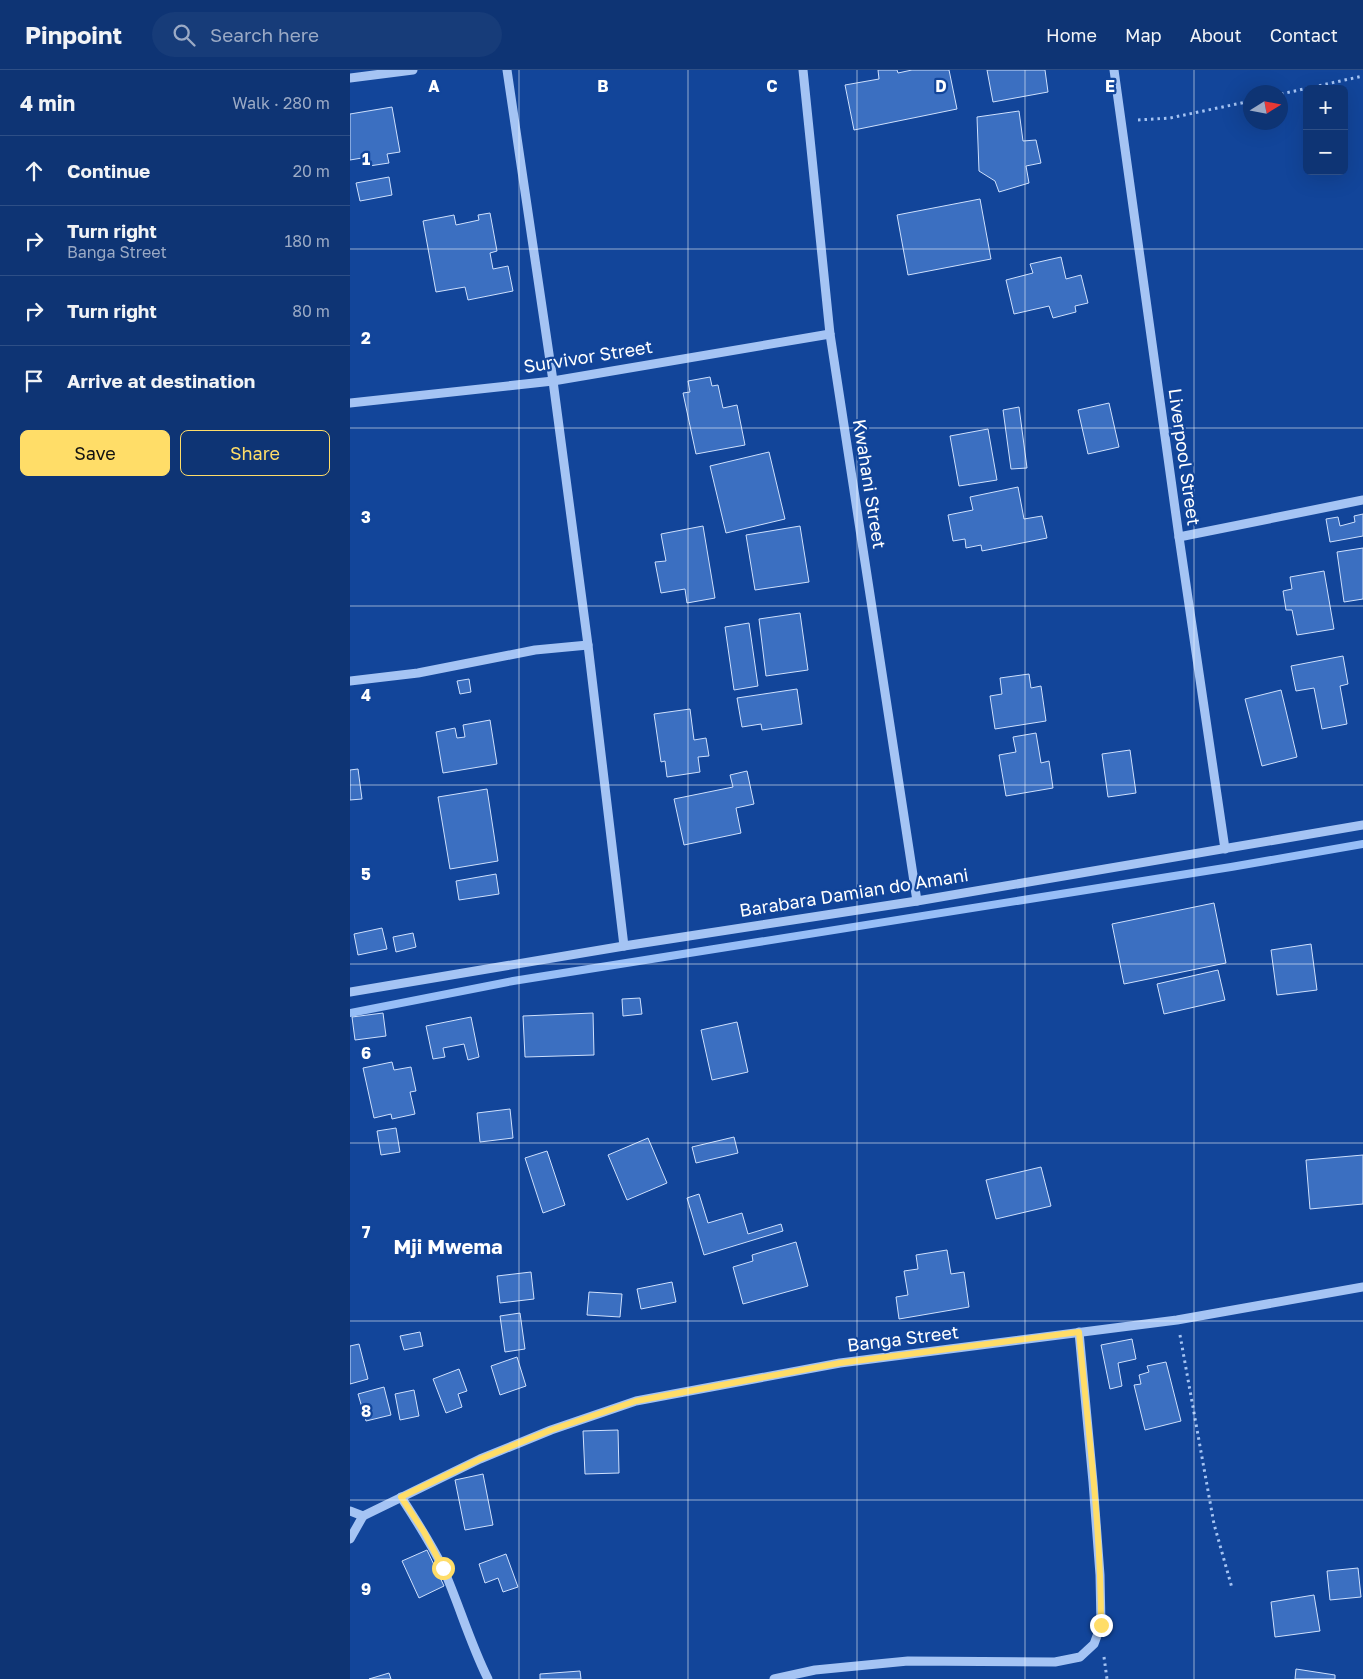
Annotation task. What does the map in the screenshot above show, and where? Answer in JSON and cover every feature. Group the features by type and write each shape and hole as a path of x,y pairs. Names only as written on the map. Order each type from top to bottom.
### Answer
{"street":[{"path":"350,78 412,70"},
{"path":"507,70 553,381 588,645 624,946"},
{"name":"Kwahani Street","path":"803,70 830,334 917,901"},
{"name":"Liverpool Street","path":"1114,70 1179,537 1225,848"},
{"name":"Survivor Street","path":"350,403 553,381 830,334"},
{"path":"1179,537 1363,500"},
{"path":"350,681 418,673 535,650 588,645"},
{"name":"Barabara Damian do Amani","path":"350,992 624,946 917,901 1363,825"},
{"name":"Banga Street","path":"363,1516 480,1459 551,1430 636,1401 840,1363 1177,1320 1363,1288"},
{"path":"774,1679 815,1670 908,1661 1055,1662 1080,1657 1094,1644 1101,1625 1100,1575 1079,1332"},
{"path":"401,1497 424,1532 443,1568 475,1653 488,1679"},
{"path":"350,1511 363,1516 350,1539"}],"path":[{"path":"1288,92 1363,76"},
{"path":"1120,118 1142,120 1170,118 1243,102"},
{"path":"1177,1320 1214,1524 1232,1588"}],"building":[{"path":"878,70 897,70 898,73 912,70 949,70 957,109 854,130 845,85 879,79"},
{"path":"987,70 1045,70 1048,92 993,102"},
{"path":"392,107 400,152 387,154 389,163 369,166 368,157 350,160 350,114"},
{"path":"1019,111 1023,141 1036,140 1041,163 1026,166 1029,183 999,192 995,181 979,171 977,117"},
{"path":"389,177 392,195 360,201 356,183"},
{"path":"980,199 991,259 908,275 897,215"},
{"path":"490,213 497,251 490,253 493,269 508,266 513,291 468,300 465,287 436,292 423,221 454,215 456,225 479,220 478,215"},
{"path":"1061,257 1066,279 1081,275 1088,303 1075,306 1076,312 1053,318 1049,306 1014,314 1006,280 1033,273 1030,264"},
{"path":"710,377 712,386 718,385 723,408 737,405 745,445 696,454 683,393 690,392 688,381"},
{"path":"1109,403 1119,447 1088,454 1078,410"},
{"path":"1019,407 1027,468 1011,469 1003,410"},
{"path":"988,429 997,480 959,486 950,436"},
{"path":"769,452 785,519 726,533 710,466"},
{"path":"1018,487 1024,519 1042,516 1047,538 982,551 981,545 966,548 965,539 953,541 948,515 973,510 970,497"},
{"path":"1363,514 1363,536 1330,542 1326,519 1338,517 1340,526 1355,522 1354,516"},
{"path":"703,526 715,598 687,603 685,589 661,593 655,562 666,561 661,534"},
{"path":"800,526 809,582 755,590 746,535"},
{"path":"1363,548 1363,599 1344,602 1337,552"},
{"path":"1324,571 1334,629 1297,635 1292,610 1286,610 1283,591 1292,589 1290,577"},
{"path":"800,613 808,670 766,676 759,619"},
{"path":"749,623 758,686 734,690 725,627"},
{"path":"1343,656 1348,684 1340,686 1347,724 1322,729 1314,688 1296,691 1291,666"},
{"path":"1029,674 1031,688 1041,686 1046,721 995,729 990,696 1002,694 1000,678"},
{"path":"469,679 471,692 460,694 457,681"},
{"path":"797,689 802,724 762,730 761,724 742,727 737,698"},
{"path":"1281,690 1297,757 1262,766 1245,699"},
{"path":"690,709 694,740 706,738 709,756 698,757 700,772 667,777 665,761 661,762 654,714"},
{"path":"490,720 497,764 443,773 436,732 455,728 457,738 465,737 463,725"},
{"path":"1036,733 1041,763 1049,761 1053,788 1006,796 999,755 1016,752 1013,737"},
{"path":"1130,750 1136,793 1108,797 1102,754"},
{"path":"358,769 362,799 350,800 350,770"},
{"path":"747,771 754,804 736,808 741,833 684,845 674,799 733,787 730,775"},
{"path":"487,789 498,861 450,869 438,797"},
{"path":"496,874 499,894 459,900 456,881"},
{"path":"1214,903 1226,963 1124,984 1112,924"},
{"path":"382,928 387,949 358,955 354,934"},
{"path":"413,933 416,947 396,952 393,937"},
{"path":"1311,944 1317,990 1277,995 1271,950"},
{"path":"1218,970 1225,1000 1164,1014 1157,984"},
{"path":"640,998 642,1014 623,1016 622,999"},
{"path":"383,1013 386,1036 355,1040 352,1017"},
{"path":"593,1013 594,1055 525,1057 523,1016"},
{"path":"471,1017 479,1057 468,1060 464,1044 443,1048 445,1057 433,1059 426,1026"},
{"path":"737,1022 748,1072 712,1080 701,1030"},
{"path":"392,1062 394,1070 411,1067 416,1091 410,1092 415,1114 392,1119 391,1114 374,1118 363,1068"},
{"path":"510,1109 513,1138 480,1142 477,1113"},
{"path":"396,1128 400,1152 381,1155 377,1131"},
{"path":"734,1137 738,1153 696,1163 692,1147"},
{"path":"648,1138 667,1183 627,1200 608,1155"},
{"path":"547,1151 565,1205 543,1213 525,1158"},
{"path":"1363,1155 1363,1204 1310,1209 1306,1160"},
{"path":"1041,1167 1051,1206 996,1219 986,1180"},
{"path":"699,1194 708,1223 742,1213 748,1234 781,1224 783,1231 704,1255 687,1198"},
{"path":"796,1242 808,1286 743,1304 733,1267 753,1261 752,1255"},
{"path":"947,1250 951,1274 964,1272 969,1307 899,1319 896,1297 908,1295 904,1271 918,1269 916,1255"},
{"path":"531,1272 534,1299 500,1303 497,1276"},
{"path":"672,1282 676,1302 641,1309 637,1289"},
{"path":"589,1292 622,1294 620,1317 587,1315"},
{"path":"520,1313 525,1349 505,1352 500,1316"},
{"path":"420,1332 423,1346 404,1350 400,1336"},
{"path":"1132,1339 1136,1359 1118,1363 1122,1386 1110,1389 1101,1345"},
{"path":"359,1344 368,1379 350,1384 350,1346"},
{"path":"517,1357 526,1386 500,1395 491,1366"},
{"path":"1166,1362 1181,1421 1145,1430 1134,1385 1141,1384 1139,1375 1149,1372 1147,1366"},
{"path":"459,1369 467,1391 458,1394 462,1407 446,1413 433,1379"},
{"path":"384,1387 391,1415 366,1421 358,1394"},
{"path":"414,1390 419,1416 400,1420 395,1394"},
{"path":"618,1430 619,1473 585,1474 583,1431"},
{"path":"483,1474 493,1525 465,1530 455,1480"},
{"path":"427,1550 444,1586 419,1598 402,1561"},
{"path":"506,1554 518,1587 503,1592 498,1578 485,1583 479,1564"},
{"path":"1358,1568 1361,1597 1330,1600 1327,1571"},
{"path":"1314,1595 1320,1631 1275,1637 1271,1602"},
{"path":"1296,1669 1335,1675 1335,1679 1295,1679"},
{"path":"580,1671 581,1679 540,1679 540,1674"},
{"path":"389,1673 391,1679 369,1679"}],"waterway":[{"path":"350,1013 513,981 1231,867 1363,844"}],"district":[{"name":"Mji Mwema","path":"448,1247"}],"route":[{"path":"443,1568 424,1532 401,1497 480,1459 551,1430 636,1401 840,1363 1079,1332 1100,1575 1101,1625"}]}
